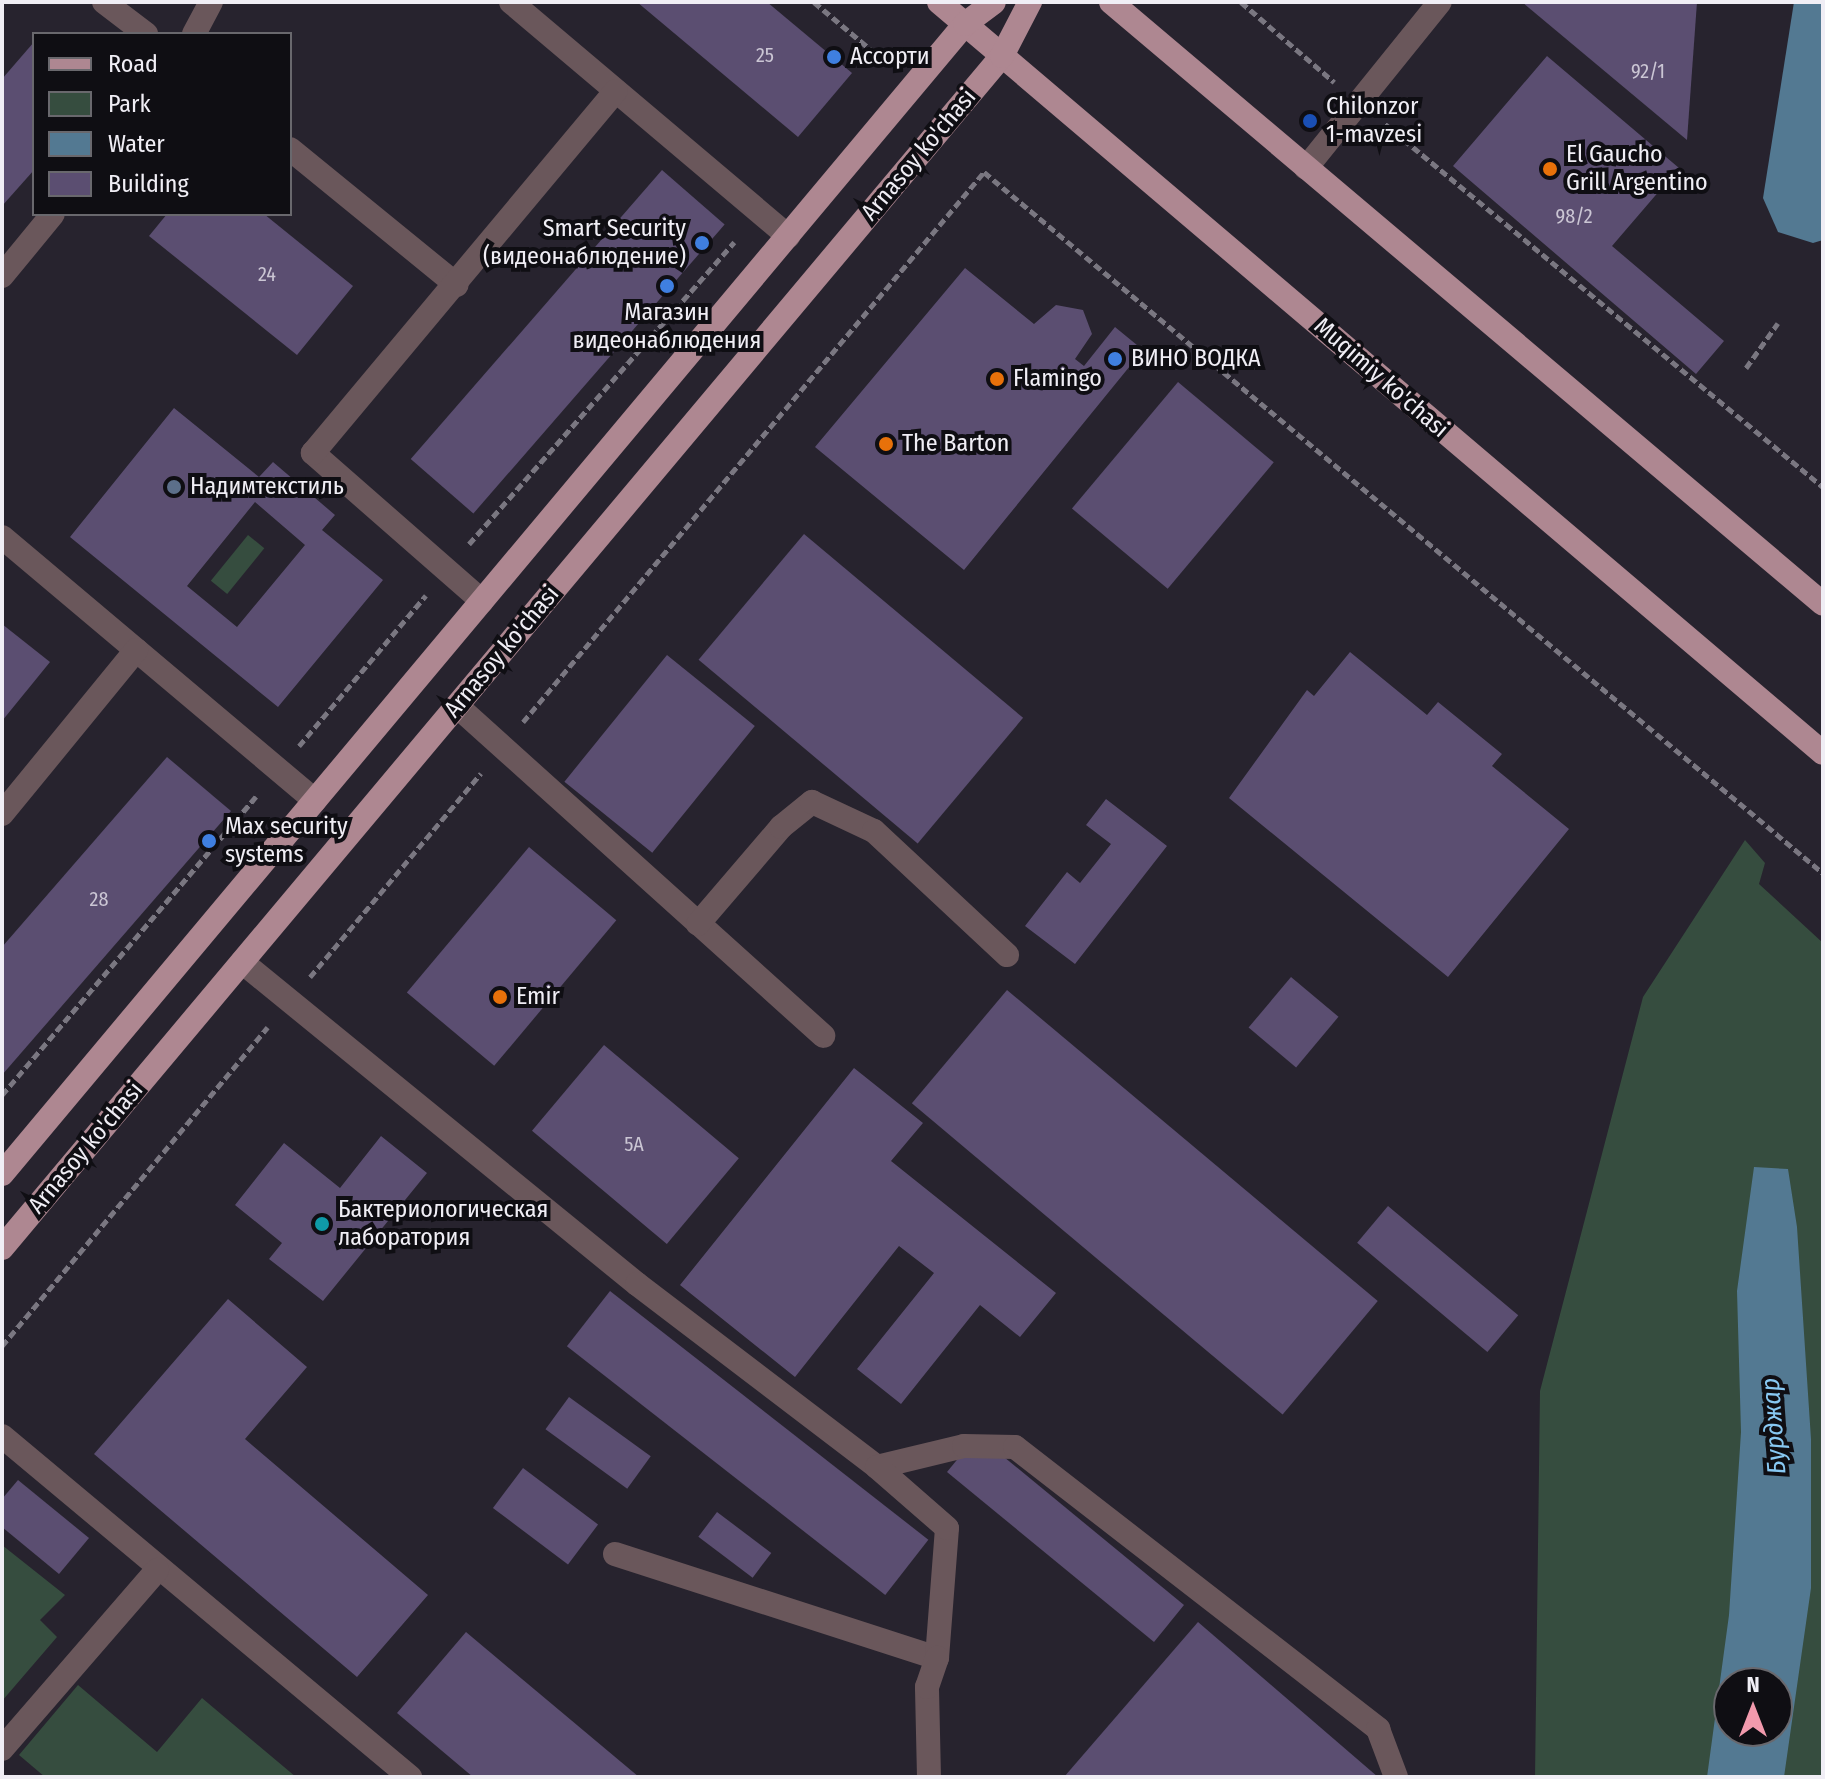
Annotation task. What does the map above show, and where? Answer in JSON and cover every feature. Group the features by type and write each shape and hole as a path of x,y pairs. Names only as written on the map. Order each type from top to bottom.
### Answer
{"main road":[{"name":"Muqimiy ko'chasi","path":"939,2 1823,753"},
{"name":"Arnasoy ko'chasi","path":"2,1174 965,24 994,2"},
{"name":"Arnasoy ko'chasi","path":"2,1248 1002,56 1030,2"},
{"path":"1111,2 1823,604"}],"lane":[{"path":"104,2 143,32"},
{"path":"195,32 211,2"},
{"path":"511,2 788,236"},
{"path":"1306,168 1440,2"},
{"path":"482,601 313,453 457,285 616,91"},
{"path":"292,151 457,285"},
{"path":"2,276 51,216"},
{"path":"2,537 315,801"},
{"path":"3,812 136,650"},
{"path":"457,706 823,1036"},
{"path":"698,924 781,827 812,802 874,831 1007,955"},
{"path":"242,962 637,1284 877,1467 947,1528 937,1658 927,1687 929,1777"},
{"path":"2,1436 157,1570 410,1777"},
{"path":"877,1467 964,1446 1015,1447 1378,1729 1396,1777"},
{"path":"615,1554 937,1658"},
{"path":"2,1749 157,1570"}],"path":[{"path":"814,2 889,63"},
{"path":"1241,2 1823,487"},
{"path":"984,172 1823,873"},
{"path":"1746,368 1778,323"}],"green space":[{"path":"248,535 264,548 227,594 211,581"},
{"path":"1745,840 1765,863 1759,884 1823,943 1823,1777 1535,1777 1540,1391 1643,997"},
{"path":"2,1545 65,1595 40,1620 57,1637 2,1701"},
{"path":"78,1685 157,1752 202,1698 296,1777 45,1777 19,1755"}],"water":[{"path":"1794,2 1823,2 1823,240 1813,243 1778,232 1763,198"},
{"name":"Бурджар","path":"1754,1167 1788,1169 1797,1227 1811,1439 1811,1588 1793,1714 1793,1667 1722,1667 1729,1615 1741,1432 1737,1291"},
{"name":"Бурджар","path":"1713,1733 1713,1747 1788,1747 1784,1777 1707,1777"}],"building":[{"path":"637,2 767,2 852,73 798,137"},
{"path":"1522,2 1697,2 1687,140"},
{"path":"32,44 32,172 2,206 2,79"},
{"path":"1547,56 1679,168 1612,246 1724,341 1696,374 1453,166"},
{"path":"662,170 725,224 473,514 411,459"},
{"path":"165,216 266,216 353,286 297,355 149,236"},
{"path":"965,268 1034,324 1056,305 1083,310 1092,334 1075,359 1084,366 1115,327 1143,350 964,570 815,447"},
{"path":"1178,382 1274,462 1168,589 1072,508"},
{"path":"174,408 259,477 273,462 335,515 322,530 383,580 278,707 70,537","holes":["255,502 305,545 237,627 187,586"]},
{"path":"804,534 1023,718 918,843 699,660"},
{"path":"2,624 50,662 2,721"},
{"path":"1350,652 1427,715 1438,702 1502,754 1492,766 1569,829 1448,977 1229,798 1307,690 1314,696"},
{"path":"667,655 755,726 652,853 564,782"},
{"path":"167,757 231,811 2,1075 2,947"},
{"path":"1106,799 1167,846 1075,964 1025,926 1067,872 1080,883 1111,844 1086,825"},
{"path":"529,847 616,920 494,1066 407,993"},
{"path":"1291,977 1338,1017 1296,1067 1249,1028"},
{"path":"1007,990 1378,1301 1283,1414 912,1103"},
{"path":"604,1045 739,1158 667,1244 532,1131"},
{"path":"854,1068 923,1123 891,1161 1056,1293 1020,1337 980,1305 901,1404 857,1369 934,1273 899,1246 795,1377 680,1285"},
{"name":"Бактериологическая лаборатория","path":"381,1136 427,1173 323,1301 269,1259 282,1243 235,1205 284,1143 340,1188"},
{"path":"1388,1206 1518,1315 1487,1352 1357,1243"},
{"path":"610,1291 928,1540 885,1595 567,1346"},
{"path":"228,1299 307,1367 245,1439 428,1595 357,1677 94,1454"},
{"path":"569,1397 651,1456 627,1489 545,1429"},
{"path":"965,1450 1004,1457 1184,1605 1154,1642 947,1472"},
{"path":"523,1468 598,1525 568,1565 493,1508"},
{"path":"18,1480 89,1538 59,1574 2,1527 2,1499"},
{"path":"717,1512 771,1553 753,1578 698,1537"},
{"path":"1198,1622 1378,1777 1064,1777"},
{"path":"466,1632 639,1777 473,1777 397,1713"}],"place":[{"name":"Ассорти","path":"834,57"},
{"name":"Chilonzor 1-mavzesi","path":"1310,121"},
{"name":"El Gaucho Grill Argentino","path":"1550,169"},
{"name":"Smart Security (видеонаблюдение)","path":"702,243"},
{"name":"Магазин видеонаблюдения","path":"667,286"},
{"name":"ВИНО ВОДКА","path":"1115,359"},
{"name":"Flamingo","path":"997,379"},
{"name":"The Barton","path":"886,444"},
{"name":"Надимтекстиль","path":"174,487"},
{"name":"Max security systems","path":"209,841"},
{"name":"Emir","path":"500,997"},
{"name":"Бактериологическая лаборатория","path":"322,1224"}]}
